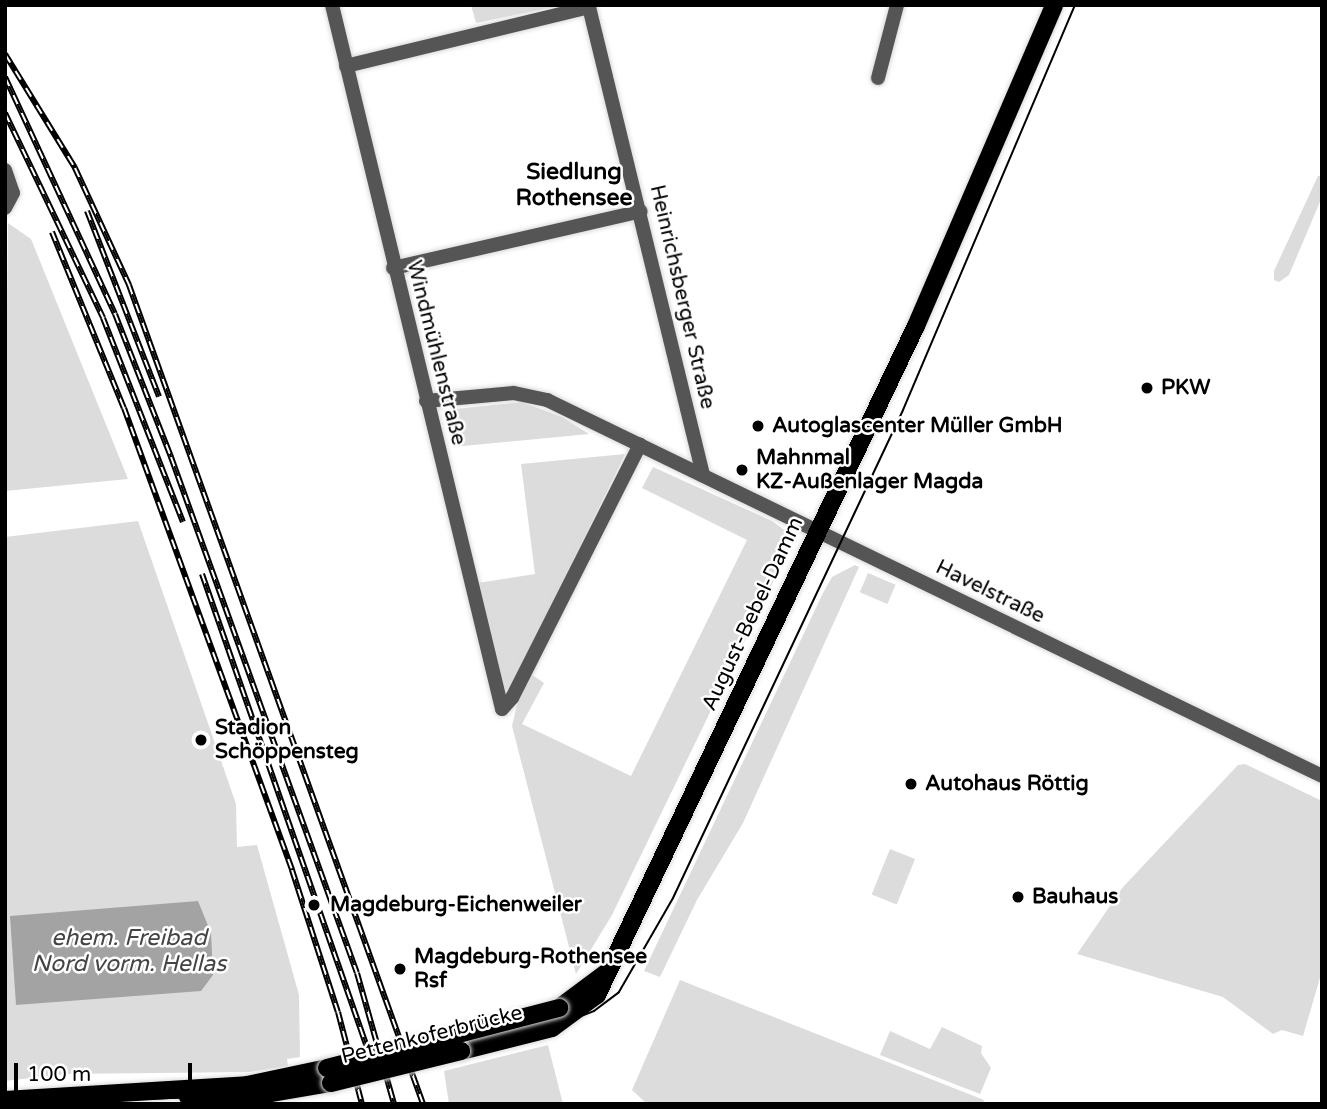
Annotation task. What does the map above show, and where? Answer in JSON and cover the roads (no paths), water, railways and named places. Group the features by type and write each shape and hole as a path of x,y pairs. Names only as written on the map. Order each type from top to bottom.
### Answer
{"main road":[{"name":"August-Bebel-Damm","path":"578,1004 597,995 818,532 921,314 1054,5"},
{"name":"Pettenkoferbrücke","path":"5,1100 117,1099 157,1093 237,1099 329,1075 538,1033 578,1004"}],"street":[{"name":"Windmühlenstraße","path":"332,5 393,268 502,709 512,698 640,445"},
{"path":"878,78 897,5"},
{"path":"346,66 589,6"},
{"name":"Heinrichsberger Straße","path":"589,6 641,211 702,475"},
{"path":"5,208 13,195 8,176"},
{"path":"393,268 641,211"},
{"name":"Havelstraße","path":"426,401 527,394 640,445 1322,776"}],"water":[{"name":"ehem. Freibad Nord vorm. Hellas","path":"198,901 211,933 213,975 201,991 16,1005 10,916"}],"tram line":[{"path":"5,1103 237,1096 281,1090 563,1023 594,1011 619,992 673,898 903,410 1075,5"}],"railway":[{"path":"5,54 75,168 129,285 423,1104"},
{"path":"5,77 115,314 171,457 357,973 394,1104"},
{"path":"5,113 103,318 183,522"},
{"path":"87,211 159,397"},
{"path":"52,232 124,408 292,870 338,1012 362,1104"},
{"path":"202,574 376,1073"}],"place":[{"name":"PKW","path":"1147,388"},
{"name":"Autoglascenter Müller GmbH","path":"758,426"},
{"name":"Mahnmal KZ-Außenlager Magda","path":"742,470"},
{"name":"Stadion Schöppensteg","path":"201,740"},
{"name":"Autohaus Röttig","path":"911,784"},
{"name":"Bauhaus","path":"1018,897"},
{"name":"Magdeburg-Eichenweiler","path":"314,905"},
{"name":"Magdeburg-Rothensee Rsf","path":"400,969"}],"district":[{"name":"Siedlung Rothensee","path":"574,185"}]}
